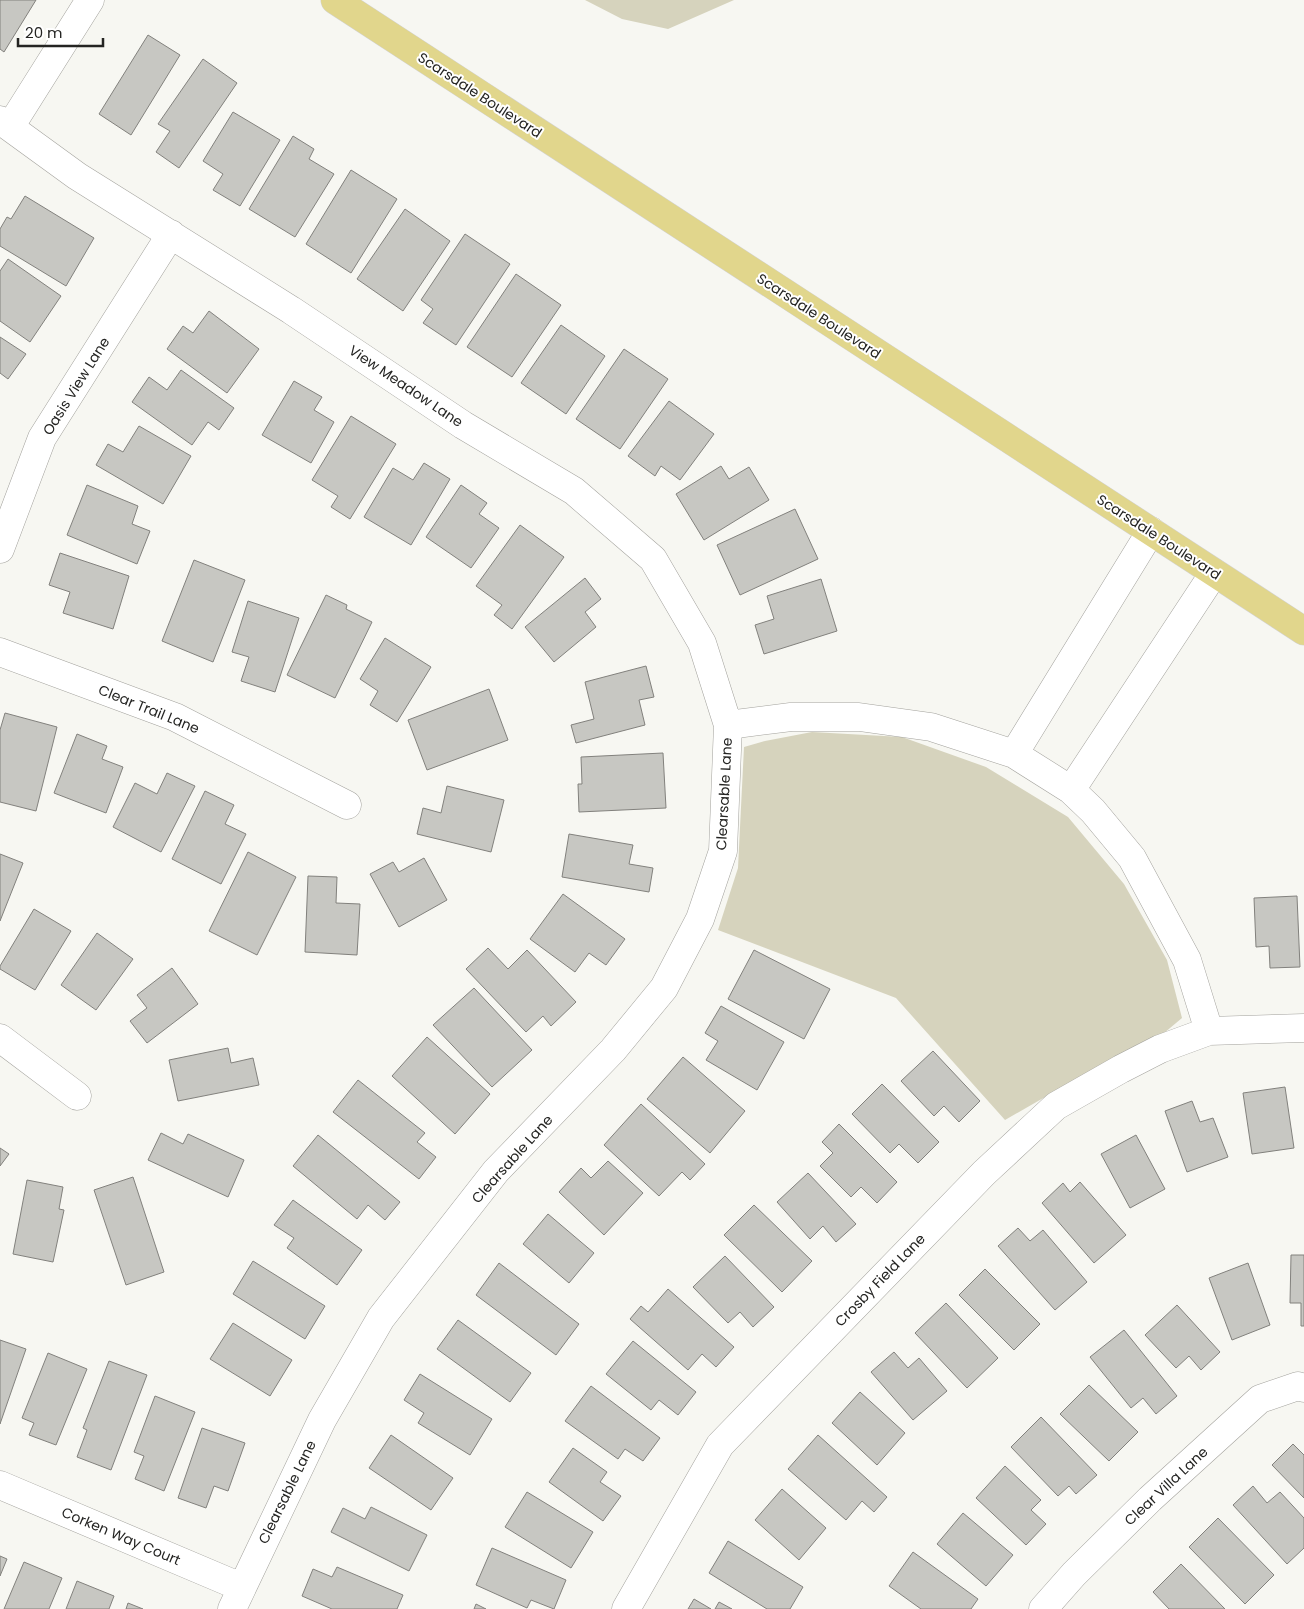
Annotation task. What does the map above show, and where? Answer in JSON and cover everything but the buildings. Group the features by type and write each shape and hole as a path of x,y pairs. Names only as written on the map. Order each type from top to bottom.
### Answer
{"main road":[{"name":"Scarsdale Boulevard","path":"335,0 1304,631"}],"street":[{"path":"5,124 90,0"},
{"name":"View Meadow Lane","path":"5,124 77,176 300,316 463,425 574,491 653,559 702,643 728,725"},
{"name":"Oasis View Lane","path":"0,549 42,438 171,234"},
{"path":"1014,754 1151,531"},
{"path":"1071,790 1214,572"},
{"name":"Clear Trail Lane","path":"0,652 175,717 347,804"},
{"path":"728,725 791,717 858,717 931,727 1014,754 1071,790 1093,811 1132,858 1187,960 1209,1031"},
{"name":"Clearsable Lane","path":"237,1598 322,1420 381,1318 496,1171 614,1050 664,988 700,919 723,851 728,725"},
{"name":"Crosby Field Lane","path":"626,1609 720,1445 984,1173 1056,1106 1160,1049 1209,1031 1304,1028"},
{"path":"0,1038 77,1096"},
{"name":"Clear Villa Lane","path":"1043,1609 1074,1574 1150,1499 1260,1398 1298,1386 1304,1388"},
{"name":"Corken Way Court","path":"0,1484 237,1598"}],"shaded area":[{"path":"585,0 734,0 668,29 622,19"},
{"path":"812,732 902,737 986,767 1068,817 1124,884 1167,960 1182,1018 1121,1069 1052,1093 1005,1120 896,998 718,930 738,868 744,747"}]}
